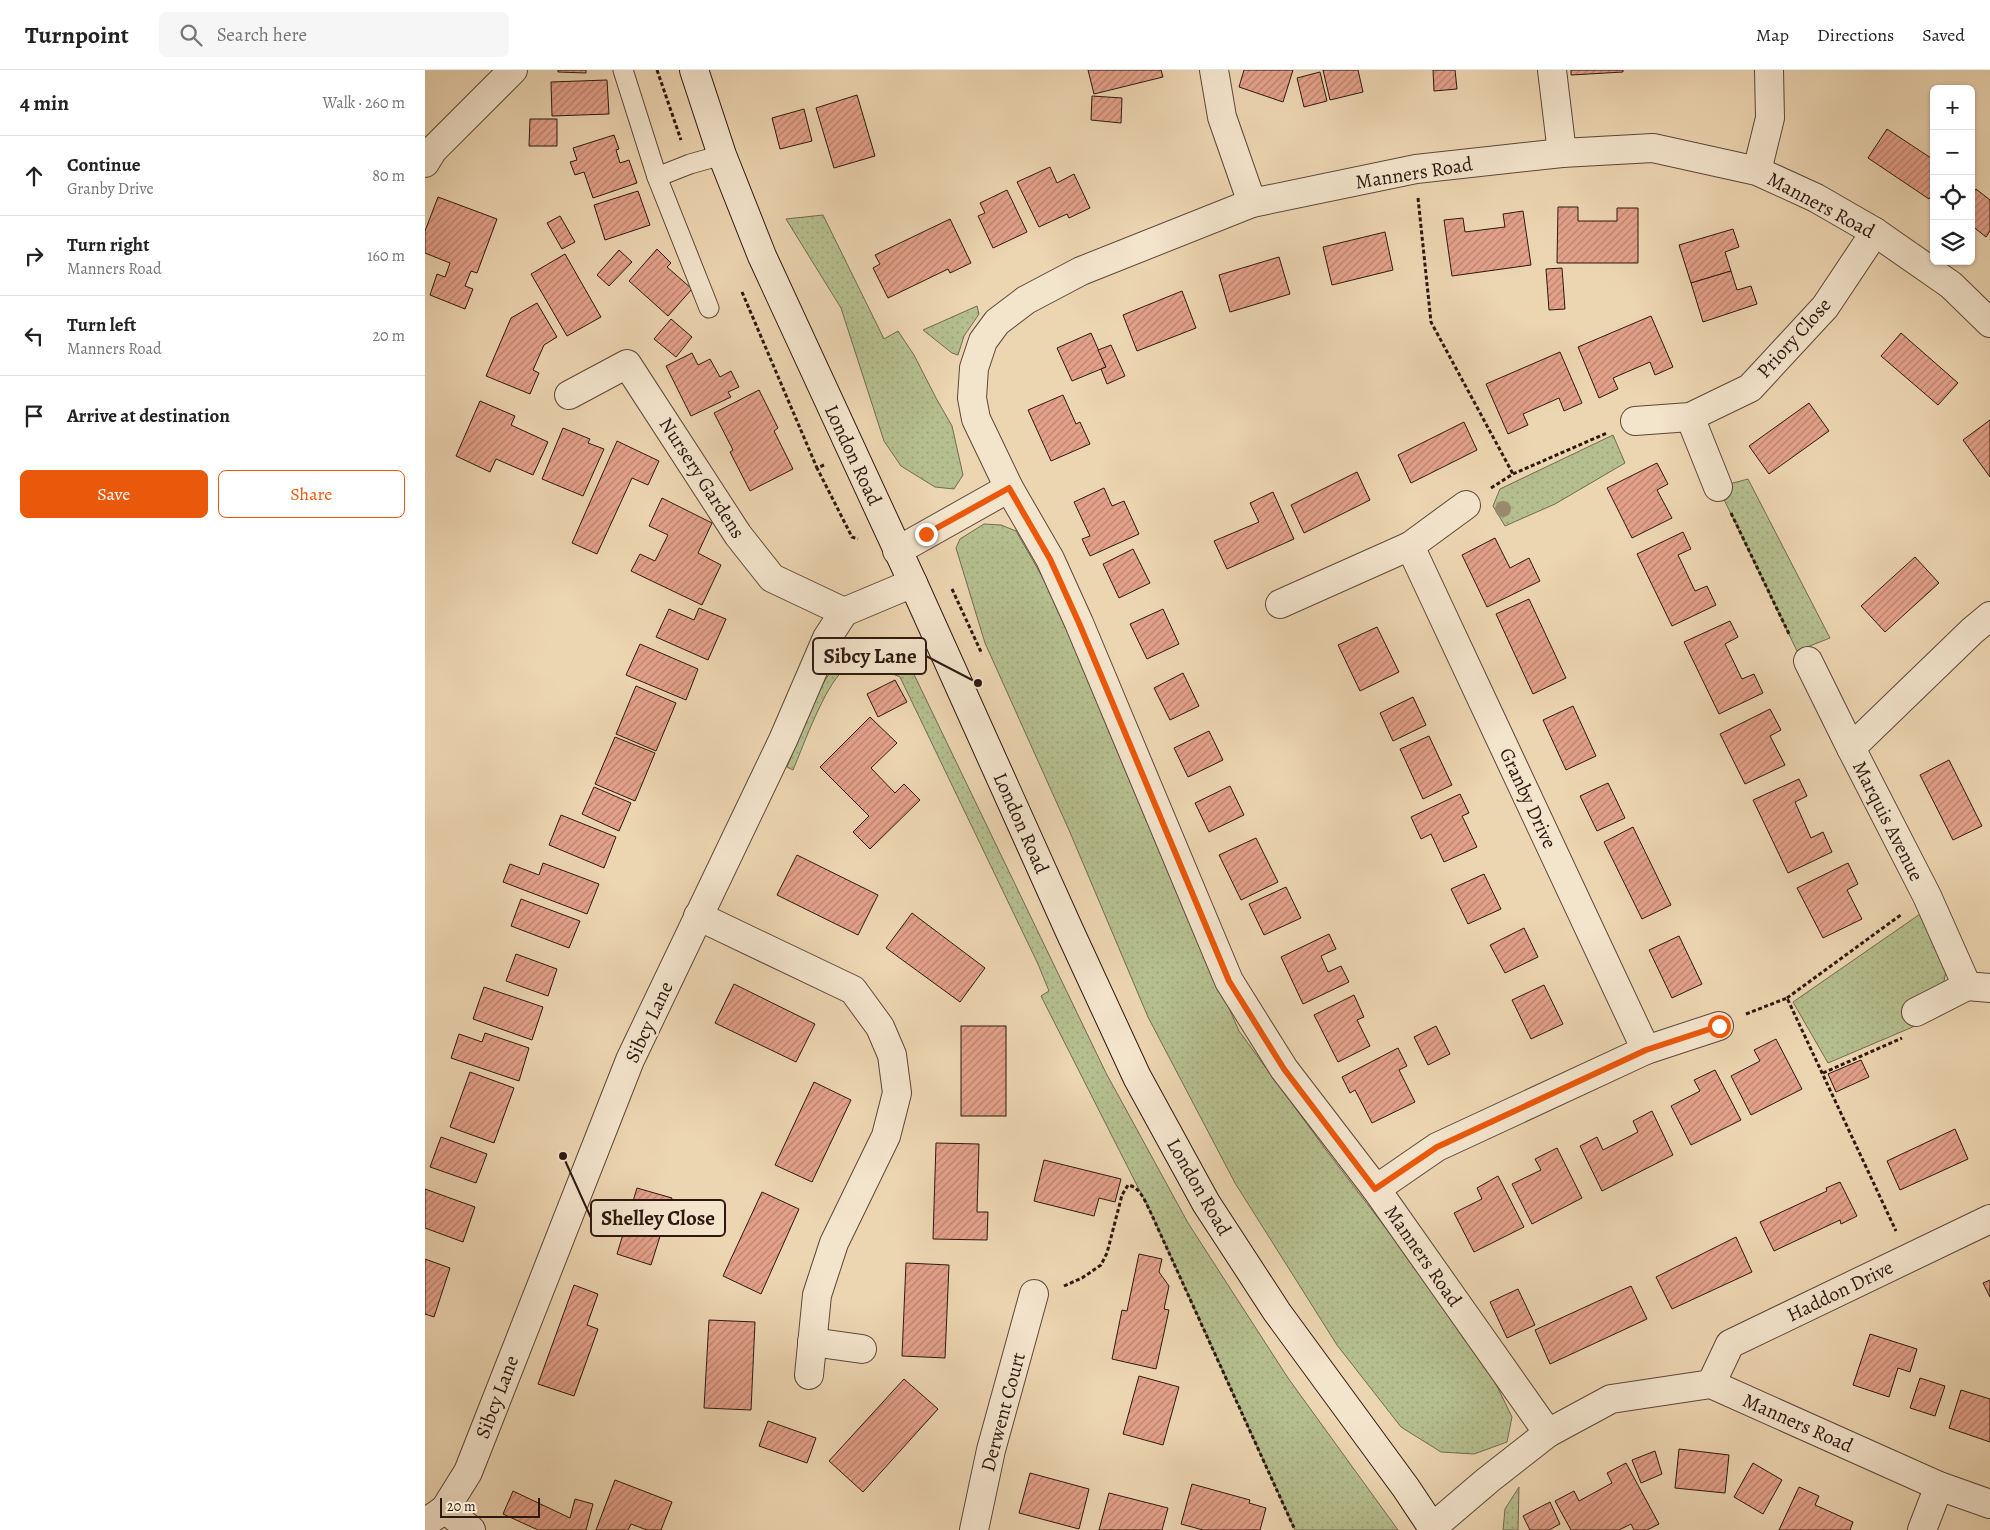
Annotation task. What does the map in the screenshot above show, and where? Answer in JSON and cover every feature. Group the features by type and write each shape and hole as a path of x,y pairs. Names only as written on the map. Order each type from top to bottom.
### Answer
{"street":[{"path":"425,163 433,150 513,70"},
{"name":"London Road","path":"694,70 723,155 762,256 1133,1068 1206,1203 1277,1312 1434,1529"},
{"path":"1214,70 1222,117 1252,203"},
{"path":"1552,70 1562,153"},
{"path":"1757,171 1770,118 1769,70"},
{"name":"Manners Road","path":"1547,1433 1375,1189 1284,1069 1229,981 1079,623 1050,559 1009,488 975,419 972,398 974,368 983,341 997,322 1026,300 1081,271 1252,203 1416,169 1562,153 1653,148 1757,171 1816,198 1875,232 1951,285 1990,322"},
{"name":"Priory Close","path":"1635,421 1690,416 1750,388 1825,307 1875,232"},
{"name":"Nursery Gardens","path":"569,395 627,364 737,535 772,578 844,612"},
{"path":"1690,416 1718,487"},
{"path":"897,550 1009,488"},
{"path":"1280,604 1410,546 1466,505"},
{"name":"Granby Drive","path":"1410,546 1646,1050"},
{"path":"844,612 913,583"},
{"name":"Sibcy Lane","path":"435,1516 468,1472 630,1060 783,740 827,638 844,612"},
{"name":"Marquis Avenue","path":"1916,1012 1978,987 1927,896 1851,748 1972,631 1990,616"},
{"path":"1808,660 1851,748"},
{"path":"698,916 853,990 880,1027 892,1055 897,1093 886,1136 834,1243 817,1295 809,1375"},
{"path":"1375,1189 1437,1147 1646,1050 1719,1026"},
{"name":"Haddon Drive","path":"1711,1384 1730,1344 1990,1219"},
{"name":"Derwent Court","path":"974,1530 991,1450 1034,1294"},
{"path":"812,1342 861,1349"},
{"path":"1434,1529 1488,1480 1547,1433 1611,1398 1711,1384"},
{"name":"Manners Road","path":"1711,1384 1939,1486 1990,1504"},
{"path":"1922,1530 1939,1486"},
{"path":"435,1516 471,1530"}],"lane":[{"path":"623,70 657,177 709,308"},
{"path":"657,177 690,164 723,155"}],"path":[{"path":"1416,169 1431,322 1513,474"},
{"path":"1466,505 1513,474 1635,421"},
{"path":"1718,487 1797,651 1808,660"},
{"path":"1719,1026 1787,998 1927,896"},
{"path":"1787,998 1909,1258"},
{"path":"1034,1294 1057,1289 1082,1278 1101,1265 1107,1253 1122,1195 1128,1185 1134,1186 1140,1192 1150,1211 1295,1530"}],"green space":[{"path":"823,215 884,339 898,331 914,355 952,426 963,475 954,489 935,487 901,466 884,441 841,308 786,219"},
{"path":"977,306 979,314 964,336 958,355 952,353 923,330"},
{"path":"1613,435 1625,463 1555,504 1505,526 1493,506 1500,489"},
{"path":"1748,479 1830,638 1797,651 1718,487"},
{"path":"984,524 1001,525 1016,531 1059,606 1112,737 1239,1031 1326,1150 1417,1269 1494,1380 1512,1417 1507,1442 1474,1454 1441,1452 1401,1427 1337,1345 1235,1183 1148,1017 1069,830 985,643 956,548 960,539"},
{"path":"871,647 891,652 908,662 1106,1073 1188,1223 1288,1378 1398,1530 1295,1530 1150,1211 1041,996 1049,991 1038,964 900,677 868,665 861,664 848,667 832,684 824,698 793,770 787,767 815,699 829,674 844,659"},
{"path":"1923,912 1947,965 1944,981 1908,1010 1915,1026 1828,1063 1793,1002"},
{"path":"1519,1487 1518,1530 1503,1530 1505,1509"}],"building":[{"path":"558,70 586,70 586,73 558,72"},
{"path":"1088,70 1161,70 1163,77 1094,94"},
{"path":"1244,70 1293,70 1283,102 1239,87"},
{"path":"1323,70 1358,70 1363,92 1330,100"},
{"path":"1433,70 1455,70 1457,89 1434,91"},
{"path":"1571,70 1623,70 1623,72 1571,75"},
{"path":"1320,72 1327,101 1304,107 1297,78"},
{"path":"607,80 609,114 552,116 551,82"},
{"path":"857,95 875,156 834,168 816,108"},
{"path":"1092,96 1122,98 1121,123 1091,120"},
{"path":"804,109 812,141 780,149 772,118"},
{"path":"530,119 557,119 557,146 529,146"},
{"path":"1887,129 1930,157 1929,199 1868,158"},
{"path":"614,135 619,149 616,150 620,163 629,160 637,183 593,198 584,172 575,175 570,162 577,160 573,148"},
{"path":"1050,167 1057,183 1074,174 1090,208 1069,218 1067,214 1039,227 1017,182"},
{"path":"1976,189 1990,200 1990,231 1986,237 1975,228"},
{"path":"1007,190 1027,232 993,248 978,216 985,213 980,203"},
{"path":"638,191 650,225 605,240 594,205"},
{"path":"438,197 497,219 477,273 471,271 465,286 473,289 465,309 430,295 437,274 445,277 450,263 425,253 425,231"},
{"path":"1558,207 1578,207 1578,221 1617,221 1617,208 1638,208 1638,263 1557,263"},
{"path":"1523,211 1531,265 1452,276 1444,220 1463,218 1465,232 1505,227 1503,214"},
{"path":"560,216 575,242 562,249 547,223"},
{"path":"950,219 971,263 950,273 948,269 888,298 873,268 880,264 875,255"},
{"path":"1733,229 1739,247 1725,252 1731,271 1691,283 1679,245"},
{"path":"1385,232 1393,270 1332,285 1323,247"},
{"path":"657,249 671,263 667,267 692,289 668,316 629,281"},
{"path":"619,250 632,262 609,286 597,275"},
{"path":"565,254 601,317 567,336 531,274"},
{"path":"1279,257 1290,294 1230,312 1219,275"},
{"path":"1562,268 1565,309 1549,310 1546,269"},
{"path":"1731,271 1737,290 1751,286 1757,304 1703,322 1691,283"},
{"path":"1182,291 1196,328 1137,351 1123,315"},
{"path":"537,303 557,337 544,345 533,370 539,373 530,394 486,376 511,318"},
{"path":"1651,316 1673,367 1655,375 1650,362 1613,378 1618,389 1599,398 1578,347"},
{"path":"671,319 692,337 676,357 654,339"},
{"path":"1091,333 1106,367 1072,381 1057,348"},
{"path":"1901,333 1958,383 1938,405 1881,356"},
{"path":"1111,345 1125,376 1107,384 1101,369 1106,367 1098,350"},
{"path":"1560,352 1582,403 1564,411 1559,398 1523,414 1528,425 1508,434 1486,384"},
{"path":"692,353 698,365 710,359 720,377 731,371 739,387 728,392 731,397 691,416 666,366"},
{"path":"759,390 778,428 774,431 793,469 750,491 730,452 733,450 714,413"},
{"path":"1063,395 1076,424 1080,422 1090,444 1051,461 1028,410"},
{"path":"480,401 515,416 511,425 548,442 533,475 496,459 490,472 456,456"},
{"path":"1809,403 1829,431 1769,474 1749,446"},
{"path":"1990,420 1990,477 1963,440"},
{"path":"1464,422 1477,450 1411,483 1398,455"},
{"path":"563,428 590,439 588,443 604,449 583,496 542,479"},
{"path":"617,441 659,461 648,485 632,478 597,554 572,543"},
{"path":"1657,463 1668,484 1657,490 1672,518 1632,538 1607,488"},
{"path":"1357,472 1370,500 1304,533 1291,505"},
{"path":"1104,488 1112,506 1124,501 1139,534 1090,556 1082,539 1090,536 1074,502"},
{"path":"1273,492 1294,539 1227,569 1214,541 1259,522 1250,503"},
{"path":"662,498 712,523 698,553 721,565 702,605 631,571 640,554 655,561 668,535 649,526"},
{"path":"1683,532 1691,549 1678,555 1695,591 1707,586 1716,605 1672,626 1637,554"},
{"path":"1495,538 1510,568 1529,558 1540,581 1487,607 1462,555"},
{"path":"1133,549 1150,583 1119,598 1103,564"},
{"path":"1915,557 1939,583 1885,632 1861,606"},
{"path":"1529,599 1566,678 1533,694 1496,614"},
{"path":"699,608 726,619 708,660 656,637 669,609 694,620"},
{"path":"1163,609 1179,644 1147,659 1130,624"},
{"path":"1730,621 1738,637 1725,644 1742,679 1754,674 1763,693 1719,714 1684,642"},
{"path":"1377,627 1399,672 1360,691 1338,645"},
{"path":"640,644 698,669 686,700 626,675"},
{"path":"1183,673 1199,706 1170,720 1154,688"},
{"path":"895,680 907,702 878,717 867,694"},
{"path":"636,686 676,703 656,751 616,734"},
{"path":"1413,697 1426,725 1393,741 1380,713"},
{"path":"1573,706 1596,756 1566,770 1543,720"},
{"path":"1770,709 1781,730 1770,736 1785,765 1745,784 1720,734"},
{"path":"870,717 897,743 871,768 895,793 904,784 920,800 870,849 853,832 869,816 820,767"},
{"path":"1209,731 1223,760 1188,777 1174,748"},
{"path":"1429,736 1452,785 1423,799 1400,749"},
{"path":"615,737 655,753 635,801 595,784"},
{"path":"1949,760 1982,826 1953,840 1920,775"},
{"path":"1799,779 1807,796 1795,802 1811,838 1823,832 1832,852 1788,873 1753,800"},
{"path":"1608,783 1625,818 1597,831 1580,796"},
{"path":"1230,786 1244,815 1209,832 1195,803"},
{"path":"594,787 631,803 619,831 582,814"},
{"path":"1460,794 1469,813 1462,816 1477,847 1444,862 1431,834 1421,839 1411,817"},
{"path":"561,815 616,837 604,868 549,845"},
{"path":"1633,827 1671,905 1642,919 1604,842"},
{"path":"1256,838 1278,882 1241,900 1219,855"},
{"path":"797,855 878,895 858,935 777,895"},
{"path":"543,863 599,884 587,914 503,882 510,864 539,875"},
{"path":"1848,863 1858,884 1847,890 1862,919 1823,938 1797,888"},
{"path":"1484,874 1501,909 1468,924 1451,889"},
{"path":"1286,887 1301,918 1264,935 1249,904"},
{"path":"521,899 580,921 569,948 511,926"},
{"path":"912,913 985,968 960,1002 886,948"},
{"path":"1524,928 1538,957 1505,973 1490,945"},
{"path":"1329,934 1336,949 1321,956 1328,972 1341,966 1349,982 1303,1004 1281,957"},
{"path":"1679,936 1702,984 1672,998 1649,950"},
{"path":"516,954 557,969 548,996 506,981"},
{"path":"734,984 815,1024 796,1062 715,1023"},
{"path":"1544,985 1563,1024 1531,1039 1512,1000"},
{"path":"484,987 543,1007 532,1040 473,1019"},
{"path":"1354,995 1364,1017 1357,1020 1370,1046 1338,1062 1314,1015"},
{"path":"961,1026 1006,1026 1006,1116 961,1116"},
{"path":"1436,1026 1450,1054 1428,1065 1414,1037"},
{"path":"485,1033 529,1048 519,1081 451,1058 459,1034 482,1042"},
{"path":"1776,1039 1802,1089 1751,1115 1731,1076 1760,1061 1754,1050"},
{"path":"1398,1048 1407,1066 1399,1070 1415,1102 1372,1123 1355,1090 1350,1093 1342,1077"},
{"path":"1861,1060 1869,1077 1836,1092 1828,1074"},
{"path":"1715,1070 1741,1120 1691,1145 1671,1106 1700,1091 1694,1080"},
{"path":"470,1072 514,1088 494,1143 450,1127"},
{"path":"814,1082 851,1100 812,1182 775,1165"},
{"path":"1652,1111 1673,1155 1602,1191 1580,1146 1597,1137 1603,1150 1638,1132 1633,1121"},
{"path":"1955,1129 1968,1159 1900,1190 1887,1161"},
{"path":"441,1137 487,1154 476,1183 430,1167"},
{"path":"936,1143 979,1144 977,1212 988,1212 987,1240 933,1239"},
{"path":"1557,1148 1582,1198 1532,1224 1512,1184 1541,1170 1535,1159"},
{"path":"1044,1160 1121,1179 1115,1202 1099,1198 1094,1216 1034,1201"},
{"path":"1498,1176 1524,1227 1474,1252 1454,1213 1482,1199 1477,1188"},
{"path":"1840,1182 1857,1216 1841,1224 1840,1220 1774,1251 1760,1222 1827,1191 1826,1188"},
{"path":"637,1188 672,1198 651,1265 617,1254"},
{"path":"425,1189 475,1207 463,1242 425,1228"},
{"path":"762,1192 799,1209 761,1294 723,1276"},
{"path":"1736,1237 1752,1272 1672,1309 1656,1277"},
{"path":"1139,1254 1162,1259 1159,1272 1169,1286 1164,1309 1169,1310 1156,1369 1112,1359 1122,1310 1127,1311"},
{"path":"425,1259 450,1268 434,1317 425,1314"},
{"path":"906,1263 949,1265 945,1358 902,1356"},
{"path":"1990,1280 1990,1297 1983,1283"},
{"path":"574,1285 598,1294 587,1325 598,1329 574,1396 538,1384"},
{"path":"1631,1286 1647,1319 1550,1364 1535,1330"},
{"path":"1518,1289 1535,1325 1507,1338 1490,1302"},
{"path":"709,1320 755,1322 751,1410 704,1408"},
{"path":"1870,1334 1917,1349 1910,1372 1898,1368 1889,1397 1853,1385"},
{"path":"1139,1376 1179,1387 1163,1445 1123,1434"},
{"path":"1920,1378 1945,1386 1935,1416 1910,1408"},
{"path":"904,1379 938,1409 863,1492 829,1461"},
{"path":"1961,1390 1990,1399 1990,1442 1949,1428"},
{"path":"768,1421 816,1438 807,1463 759,1446"},
{"path":"1679,1449 1729,1455 1725,1493 1675,1488"},
{"path":"1655,1451 1662,1474 1641,1483 1632,1460"},
{"path":"1626,1463 1659,1524 1647,1530 1634,1530 1631,1524 1619,1530 1571,1530 1555,1501 1574,1491 1579,1501 1612,1483 1607,1473"},
{"path":"1753,1463 1782,1480 1763,1514 1734,1497"},
{"path":"1030,1473 1089,1489 1079,1529 1019,1513"},
{"path":"615,1480 672,1502 661,1530 647,1530 631,1524 628,1530 596,1530"},
{"path":"1192,1484 1250,1500 1249,1503 1266,1508 1260,1530 1203,1530 1181,1524"},
{"path":"1799,1487 1819,1496 1815,1505 1853,1522 1850,1530 1779,1530"},
{"path":"513,1491 570,1518 575,1499 593,1504 586,1530 538,1530 503,1514"},
{"path":"1109,1493 1168,1508 1162,1530 1099,1530"},
{"path":"1550,1502 1560,1524 1549,1530 1530,1530 1523,1516"}],"place":[{"name":"Sibcy Lane","path":"978,683"},
{"name":"Shelley Close","path":"563,1156"}],"route":[{"path":"926,534 1009,488 1050,559 1079,623 1229,981 1284,1069 1375,1189 1437,1147 1646,1050 1719,1026"}]}
